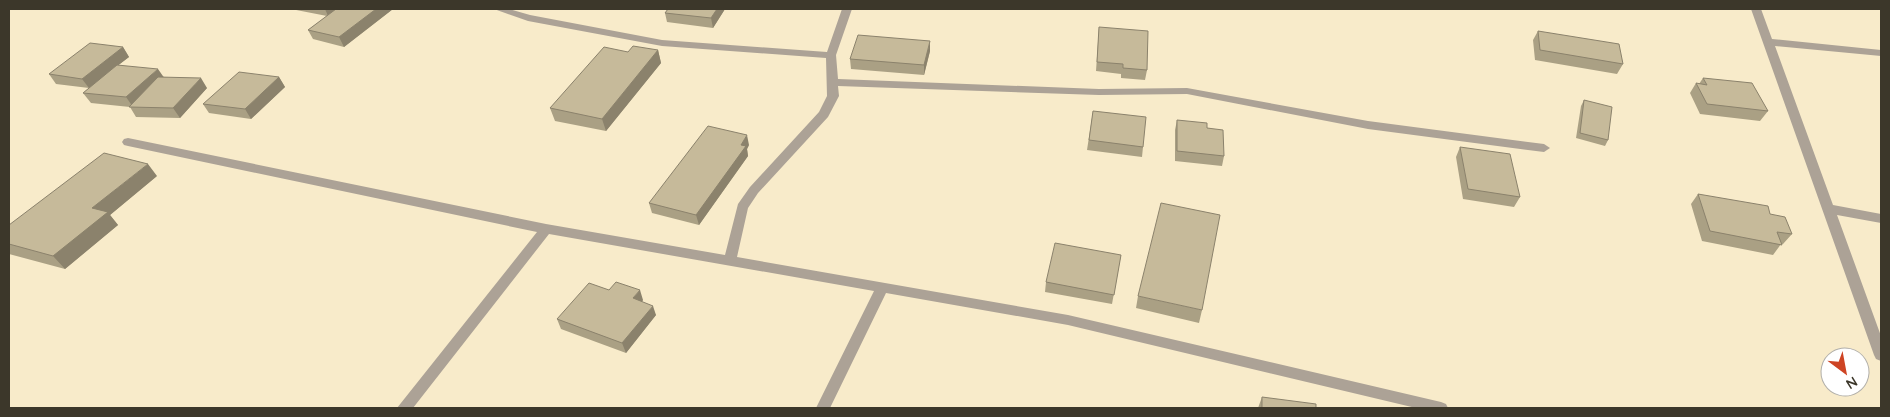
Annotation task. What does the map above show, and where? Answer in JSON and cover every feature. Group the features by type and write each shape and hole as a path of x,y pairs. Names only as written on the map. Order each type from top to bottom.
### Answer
{"street":[{"path":"499,9 528,18 662,43 831,56"},
{"path":"730,261 742,207 754,190 824,114 833,96 831,56 847,9"},
{"path":"1756,9 1881,355"},
{"path":"1768,42 1881,53"},
{"path":"833,82 1099,92 1187,91 1368,125 1544,148"},
{"path":"128,142 546,229 1068,320 1441,408"},
{"path":"1828,209 1881,218"},
{"path":"404,408 546,229"},
{"path":"823,408 882,288"}],"building":[{"path":"336,9 376,9 339,37 308,30"},
{"path":"668,9 717,9 711,18 665,13"},
{"path":"1099,27 1148,31 1147,70 1123,68 1123,64 1097,62"},
{"path":"1538,31 1619,44 1623,64 1540,50"},
{"path":"858,35 930,41 924,65 850,59"},
{"path":"90,43 123,47 82,79 49,74"},
{"path":"633,46 658,50 602,119 550,108 604,47 628,52"},
{"path":"117,65 158,69 126,97 83,93"},
{"path":"239,72 279,77 245,109 203,104"},
{"path":"158,77 201,78 173,108 129,107"},
{"path":"1703,78 1752,83 1768,111 1707,104 1696,83 1707,85"},
{"path":"1584,100 1612,107 1608,140 1580,133"},
{"path":"1093,111 1146,117 1143,147 1089,140"},
{"path":"1177,120 1207,123 1207,128 1223,130 1224,156 1177,151"},
{"path":"708,126 747,135 741,145 746,146 696,215 649,203"},
{"path":"1460,147 1510,154 1520,197 1468,189"},
{"path":"104,153 148,164 92,208 108,212 53,256 9,244 9,225"},
{"path":"1698,194 1768,206 1770,214 1785,217 1792,234 1777,232 1782,245 1710,231"},
{"path":"1161,203 1220,215 1202,310 1138,296"},
{"path":"1055,243 1121,255 1114,295 1046,282"},
{"path":"616,282 640,290 633,298 653,306 622,343 557,319 589,283 609,290"},
{"path":"1262,397 1316,404 1316,408 1262,408"}]}
